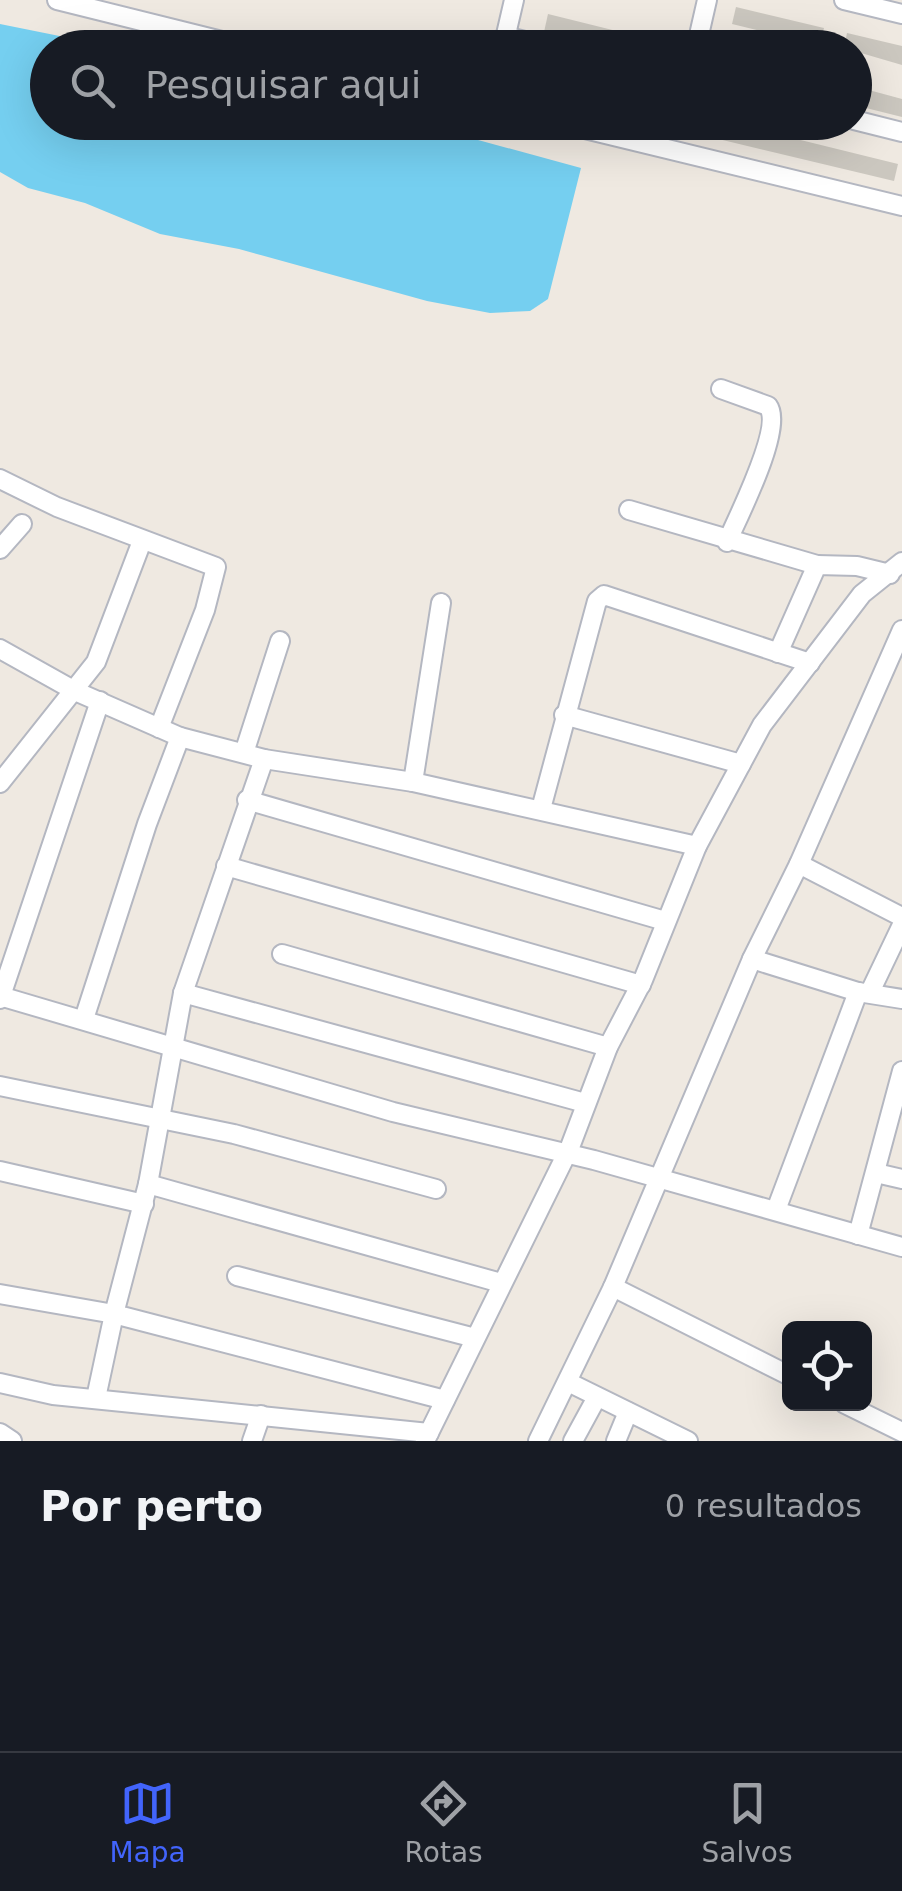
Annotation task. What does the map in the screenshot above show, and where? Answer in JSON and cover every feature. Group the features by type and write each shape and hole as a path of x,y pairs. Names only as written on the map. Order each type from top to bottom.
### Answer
{"street":[{"path":"57,0 178,30"},
{"path":"507,30 514,0"},
{"path":"700,30 707,0"},
{"path":"844,0 870,3 902,14"},
{"path":"872,124 902,132"},
{"path":"626,140 902,206"},
{"path":"722,389 768,406 773,418 763,457 727,542"},
{"path":"0,479 142,542 212,564 217,572 159,728"},
{"path":"629,510 727,542 817,565 896,568"},
{"path":"0,549 22,524"},
{"path":"0,782 75,690 111,629 142,542"},
{"path":"778,653 817,565"},
{"path":"0,1383 427,1437 566,1154 608,1046 640,985 697,846 741,764 770,713 862,594 896,568"},
{"path":"542,809 597,601 604,595 630,600 810,663"},
{"path":"413,782 441,603"},
{"path":"545,1439 660,1180 752,958 896,670 902,630"},
{"path":"244,753 280,642"},
{"path":"0,649 75,690 180,737 264,759 413,782 542,809 697,846"},
{"path":"100,702 0,997 392,1112 566,1154 902,1247"},
{"path":"564,715 741,764"},
{"path":"84,1019 147,824 180,737"},
{"path":"96,1398 144,1204 183,993 264,759"},
{"path":"247,800 664,921"},
{"path":"800,864 902,917"},
{"path":"226,866 640,985"},
{"path":"776,1210 864,992 902,925"},
{"path":"282,954 608,1046"},
{"path":"752,958 864,992 902,999"},
{"path":"183,993 585,1103"},
{"path":"858,1234 901,1078"},
{"path":"0,1086 234,1134 436,1189"},
{"path":"0,1171 144,1204"},
{"path":"876,1173 902,1179"},
{"path":"148,1184 500,1282"},
{"path":"238,1276 475,1338"},
{"path":"613,1287 782,1372"},
{"path":"0,1294 114,1314 445,1400"},
{"path":"568,1382 628,1412 664,1436 688,1441"},
{"path":"573,1441 598,1397"},
{"path":"859,1411 902,1432"},
{"path":"616,1441 628,1412"},
{"path":"252,1441 261,1415"},
{"path":"0,1433 12,1441"}],"water":[{"path":"0,24 30,30 30,140 478,140 581,168 548,299 530,311 490,313 427,301 239,249 160,234 85,203 28,188 0,172"}],"building":[{"path":"736,7 824,28 757,30 732,24"},
{"path":"548,14 613,30 544,30"},
{"path":"872,39 902,46 902,65 872,56"},
{"path":"872,91 902,99 902,117 872,110"},
{"path":"723,140 800,140 898,164 894,181"}]}
